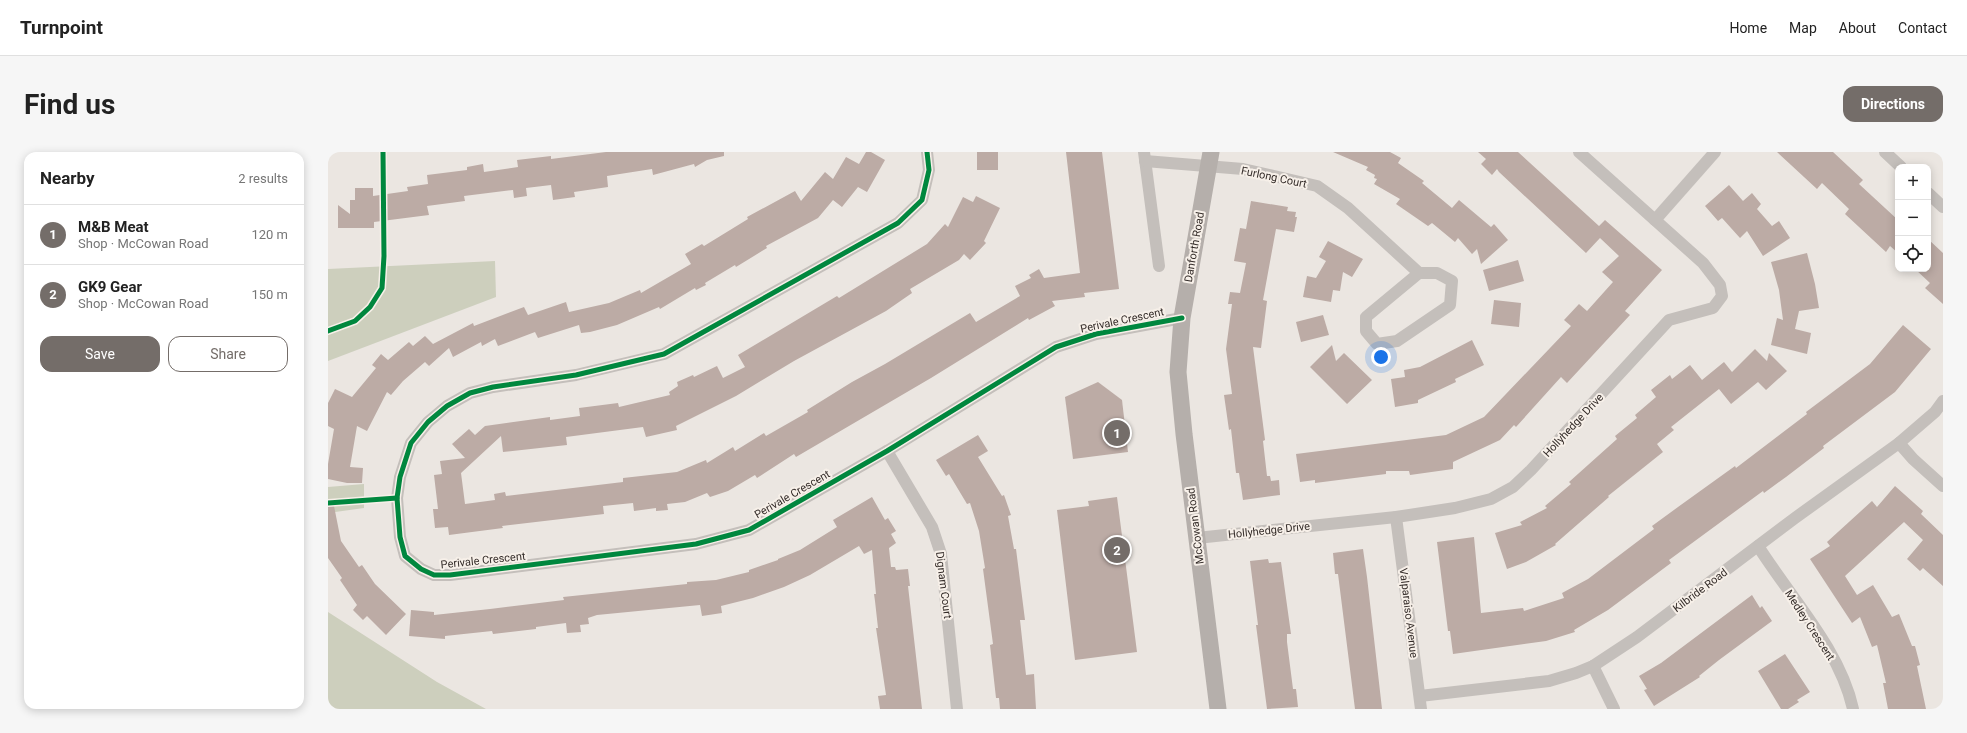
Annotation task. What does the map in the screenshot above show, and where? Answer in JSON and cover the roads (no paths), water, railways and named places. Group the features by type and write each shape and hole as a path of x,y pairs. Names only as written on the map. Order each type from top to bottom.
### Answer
{"main road":[{"name":"Danforth Road","path":"1179,342 1210,159"},
{"name":"McCowan Road","path":"1179,342 1179,390 1218,709"}],"street":[{"name":"Perivale Crescent","path":"927,152 929,170 922,200 898,223 664,354 576,375 476,391 447,406 428,422 411,443 400,477 397,498 400,537 406,556 421,569 434,575 450,575 696,544 749,530 887,451 1056,347 1096,334 1182,318"},
{"name":"Hollyhedge Drive","path":"1197,538 1396,517 1455,508 1492,499 1513,487 1552,448 1669,320 1713,308 1722,296 1720,285 1713,274 1696,255 1579,152"},
{"path":"1655,220 1715,152"},
{"path":"1885,152 1898,164"},
{"path":"1145,157 1159,266"},
{"name":"Furlong Court","path":"1145,157 1210,159 1243,169 1317,186 1348,208 1419,273"},
{"path":"1931,196 1943,207"},
{"path":"1419,273 1437,273 1452,281 1450,304 1397,342 1377,344 1366,331 1366,317 1419,273"},
{"name":"Kilbride Road","path":"1420,696 1549,681 1593,666 1637,637 1899,443 1935,412 1943,401"},
{"path":"1899,443 1913,459 1943,486"},
{"name":"Dignam Court","path":"887,451 932,527 941,554 957,709"},
{"name":"Valparaiso Avenue","path":"1396,517 1421,709"},
{"name":"Medley Crescent","path":"1758,546 1832,656 1849,693 1853,709"},
{"path":"1593,666 1614,709"}],"place":[{"name":"M&B Meat","path":"1117,433"},
{"name":"GK9 Gear","path":"1117,550"}]}
